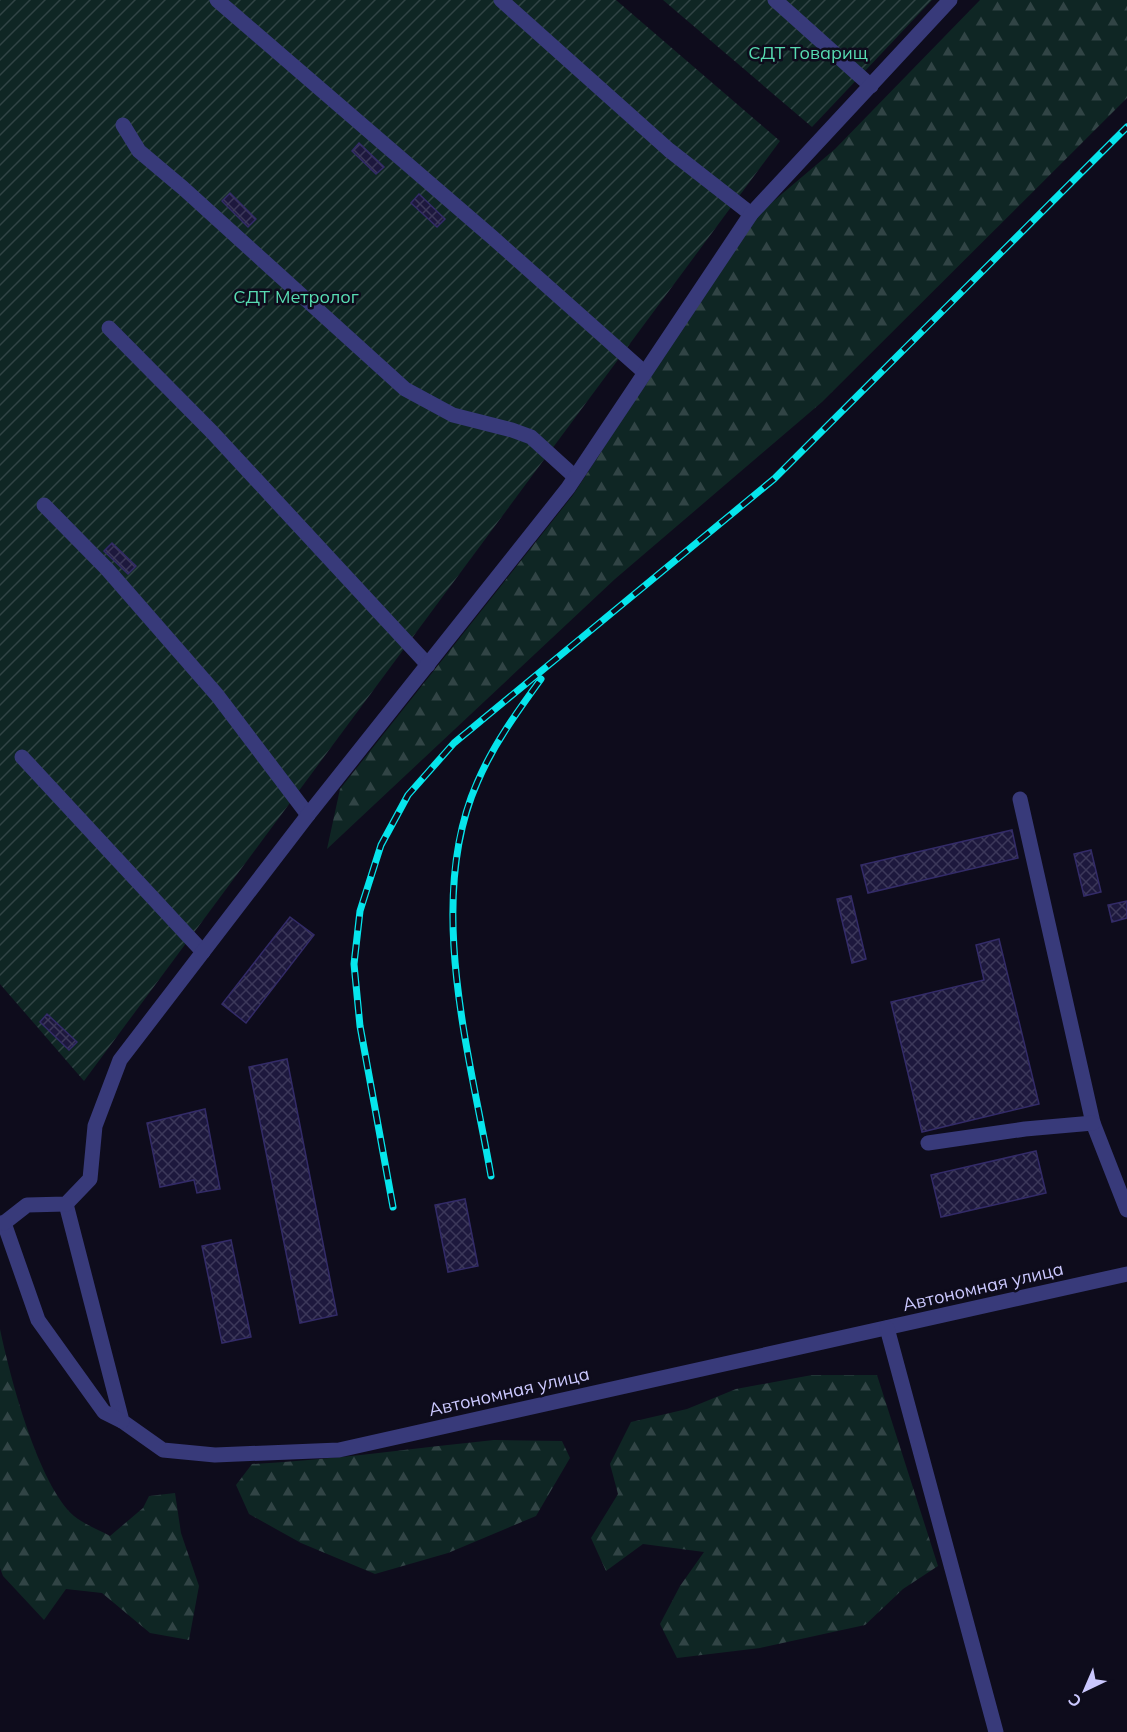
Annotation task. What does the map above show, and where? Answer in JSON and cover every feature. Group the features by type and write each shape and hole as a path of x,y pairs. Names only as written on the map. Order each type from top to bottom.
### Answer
{"street":[{"path":"217,0 483,229 644,372"},
{"path":"501,0 669,150 750,214"},
{"path":"775,0 871,86"},
{"path":"2,1223 27,1205 66,1204 90,1179 95,1126 120,1060 308,815 575,477 750,214 950,0"},
{"path":"123,125 139,151 405,389 453,415 512,429 531,437 575,477"},
{"path":"109,328 212,432 428,665"},
{"path":"44,506 107,569 217,695 308,815"},
{"path":"22,757 203,952"},
{"path":"1020,799 1093,1123 1125,1202"},
{"path":"928,1143 1025,1129 1093,1123"},
{"path":"66,1204 122,1421"},
{"name":"Автономная улица","path":"2,1223 38,1320 104,1412 122,1421 163,1450 215,1455 339,1450 1127,1275"},
{"path":"887,1328 996,1732"}],"green space":[{"name":"СДТ Метролог","path":"0,0 616,0 780,141 84,1081 0,984"},
{"name":"СДТ Товарищ","path":"663,0 932,0 812,127"},
{"path":"980,0 1127,0 1127,98 822,402 615,579 327,849 340,789 573,495 751,220 835,149"},
{"path":"0,1329 18,1401 37,1455 61,1501 74,1516 110,1536 143,1508 149,1496 175,1493 181,1533 199,1586 189,1640 150,1633 102,1593 66,1589 44,1620 3,1576 0,1568"},
{"path":"812,1375 877,1375 938,1566 903,1589 865,1625 760,1648 677,1658 660,1624 680,1586 704,1552 643,1544 606,1571 591,1538 618,1494 610,1464 631,1422 687,1409 736,1389"},
{"path":"494,1440 562,1441 570,1458 536,1516 448,1553 375,1574 301,1543 249,1514 236,1485 252,1464 343,1457"}],"building":[{"path":"359,143 384,167 376,174 352,151"},
{"path":"230,193 256,219 248,227 222,201"},
{"path":"419,194 445,219 437,227 411,203"},
{"path":"112,543 136,566 128,574 104,551"},
{"path":"1012,830 1018,858 868,893 861,865"},
{"path":"1091,850 1101,892 1084,896 1074,854"},
{"path":"851,896 866,959 852,963 837,899"},
{"path":"1127,901 1127,918 1112,922 1108,905"},
{"path":"290,917 314,935 246,1023 222,1004"},
{"path":"999,939 1039,1104 922,1132 891,1002 984,980 976,945"},
{"path":"47,1014 77,1042 69,1050 40,1022"},
{"path":"287,1059 337,1315 300,1323 249,1067"},
{"path":"205,1109 220,1189 197,1193 194,1180 160,1187 147,1123"},
{"path":"1036,1151 1046,1193 941,1217 931,1175"},
{"path":"465,1199 478,1266 448,1272 435,1205"},
{"path":"231,1240 251,1337 222,1343 202,1246"}],"railway":[{"path":"393,1207 360,1026 354,964 360,911 381,845 408,795 454,743 774,479 1127,127"},
{"path":"491,1176 464,1030 457,978 453,927 454,877 462,829 483,769 514,716 541,679"}]}
